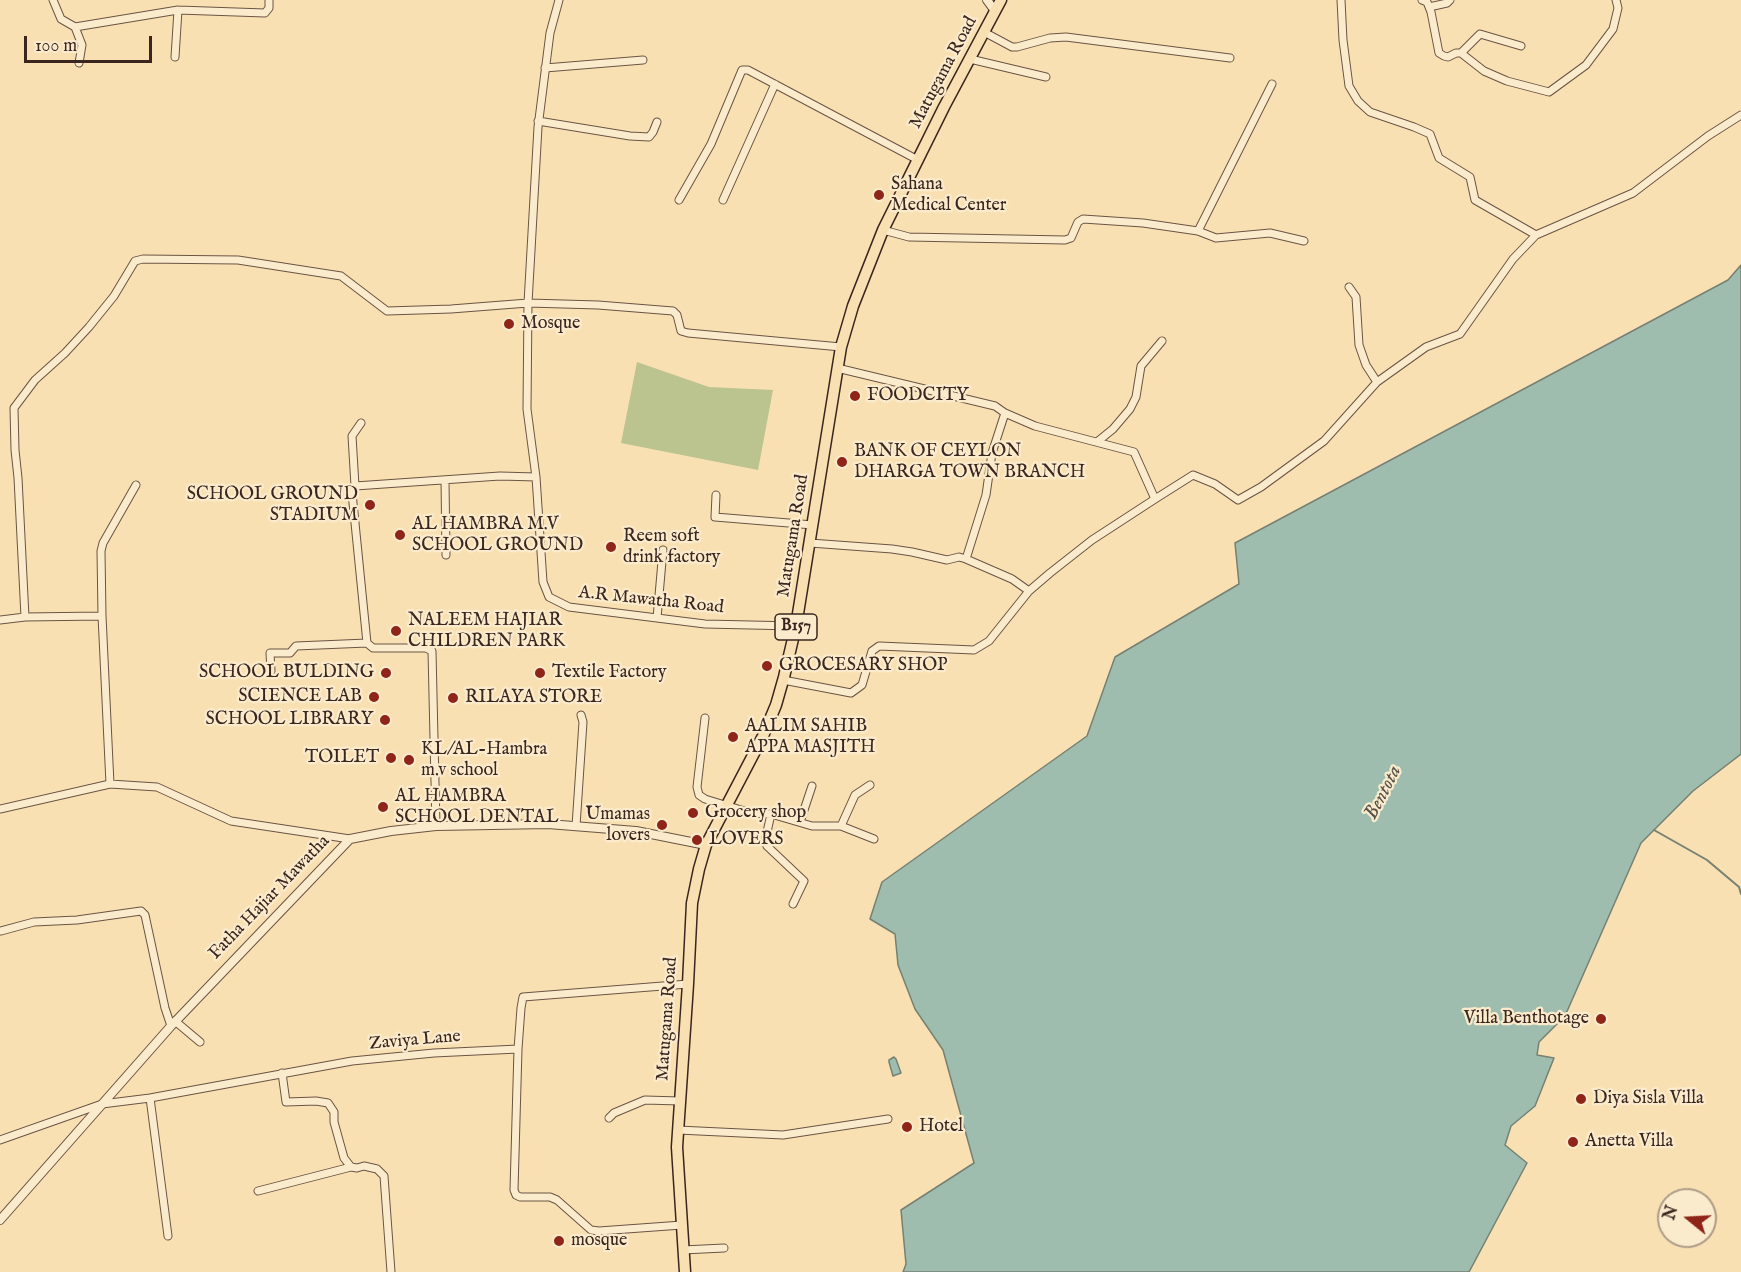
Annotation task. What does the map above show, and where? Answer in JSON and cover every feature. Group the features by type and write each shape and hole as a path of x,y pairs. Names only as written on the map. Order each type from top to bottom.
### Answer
{"main road":[{"name":"Matugama Road","path":"685,1272 677,1147 692,903 706,844 763,736 776,705 783,680 796,626 837,368 853,306 883,230 1001,0"}],"street":[{"path":"53,0 61,19 75,27 82,45 80,63"},
{"path":"75,27 178,10 265,13 269,8 269,0"},
{"name":"A.R Mawatha Road","path":"559,0 550,33 538,121 528,303 527,409 536,477 543,582 549,597 569,607 705,624 796,626"},
{"path":"987,0 995,11"},
{"path":"1341,0 1343,40 1350,87 1358,101 1371,112 1430,134 1439,159 1470,177 1475,200 1536,235"},
{"path":"1422,0 1427,2 1429,7 1439,53 1448,57 1461,53 1480,34 1521,46"},
{"path":"1429,7 1447,3 1450,0"},
{"path":"1461,53 1484,71 1507,81 1549,92 1586,65 1613,29 1618,8 1616,0"},
{"path":"175,57 178,10"},
{"path":"984,32 1011,47 1050,38 1066,37 1230,58"},
{"path":"970,59 1046,77"},
{"path":"546,68 643,60"},
{"path":"679,200 711,144 742,70 748,70 918,160"},
{"path":"723,200 775,84"},
{"path":"1198,231 1272,84"},
{"path":"783,680 851,693 862,685 872,651 879,646 974,650 989,641 1029,591 1092,540 1193,475 1215,484 1238,500 1261,487 1324,441 1377,382 1426,347 1460,333 1513,259 1536,235 1633,193 1708,136 1741,115"},
{"path":"538,121 649,137 657,122"},
{"path":"883,230 909,237 1065,240 1071,238 1078,222 1083,219 1143,223 1198,231 1216,238 1270,233 1304,241"},
{"path":"25,617 14,408 35,380 89,327 114,296 135,261 144,259 238,260 341,276 387,312 528,303 598,305 673,311 677,315 681,330 688,333 841,347"},
{"path":"1349,287 1356,297 1359,345 1366,365 1377,382"},
{"path":"1097,442 1113,429 1130,409 1136,397 1141,366 1162,341"},
{"path":"837,368 995,406 1035,426 1134,452 1155,499"},
{"path":"966,560 986,495 992,453 1005,413"},
{"path":"361,423 352,436 355,486 352,493 367,643"},
{"path":"355,486 500,476 536,477"},
{"path":"445,480 446,555"},
{"path":"110,784 101,551 103,543 136,485"},
{"path":"716,495 715,517 813,525"},
{"path":"810,543 892,549 948,560 959,557 1012,579 1029,591"},
{"path":"657,618 663,550"},
{"path":"0,620 25,617 102,616"},
{"path":"271,671 270,653 290,653 296,646 367,643 373,648 426,648 432,651 436,826"},
{"path":"576,826 583,722 581,716"},
{"path":"705,718 697,788 699,795 751,813 771,814 812,826 841,826 874,839"},
{"path":"0,809 110,784 157,787 231,821 350,839"},
{"path":"841,826 855,795 870,785"},
{"path":"800,822 812,786"},
{"path":"771,814 765,841 767,846 804,881 793,904"},
{"name":"Fatha Hajiar Mawatha","path":"0,1220 173,1023 350,839 436,826 548,824 636,831 706,844"},
{"path":"1,931 34,922 78,920 141,911 145,915 165,1008 173,1023 200,1042"},
{"path":"682,1225 591,1230 557,1200 549,1197 520,1197 516,1196 514,1191 520,1008 524,997 688,984"},
{"name":"Zaviya Lane","path":"0,1140 102,1104 150,1098 364,1060 434,1053 518,1049"},
{"path":"282,1073 286,1102 328,1103 334,1112 334,1122 344,1158 351,1167"},
{"path":"150,1098 168,1236"},
{"path":"609,1118 614,1113 645,1100 680,1101"},
{"path":"678,1130 783,1135 888,1119"},
{"path":"258,1191 351,1167 364,1166 377,1169 384,1176 391,1272"},
{"path":"684,1250 724,1248"}],"green space":[{"path":"637,362 709,387 773,390 758,470 621,443"}],"water":[{"name":"Bentota","path":"1741,265 1741,754 1693,791 1641,843 1565,1016 1539,1042 1537,1055 1554,1058 1535,1106 1511,1126 1505,1145 1527,1163 1469,1272 903,1272 906,1264 901,1210 974,1163 943,1050 915,1009 898,965 895,934 870,919 882,882 1087,736 1115,657 1239,584 1235,543 1728,280"},
{"path":"894,1057 901,1073 893,1076 889,1060"}],"waterway":[{"path":"1654,830 1707,860 1739,887 1741,894"}],"place":[{"name":"Sahana Medical Center","path":"879,195"},
{"name":"Mosque","path":"509,324"},
{"name":"FOODCITY","path":"855,396"},
{"name":"BANK OF CEYLON DHARGA TOWN BRANCH","path":"842,462"},
{"name":"SCHOOL GROUND STADIUM","path":"370,505"},
{"name":"AL HAMBRA M.V SCHOOL GROUND","path":"400,535"},
{"name":"Reem soft drink factory","path":"611,547"},
{"name":"NALEEM HAJIAR CHILDREN PARK","path":"396,631"},
{"name":"GROCESARY SHOP","path":"767,666"},
{"name":"SCHOOL BULDING","path":"386,673"},
{"name":"Textile Factory","path":"540,673"},
{"name":"SCIENCE LAB","path":"374,697"},
{"name":"RILAYA STORE","path":"453,698"},
{"name":"SCHOOL LIBRARY","path":"385,720"},
{"name":"AALIM SAHIB APPA MASJITH","path":"733,737"},
{"name":"TOILET","path":"391,758"},
{"name":"KL/AL-Hambra m.v school","path":"409,760"},
{"name":"AL HAMBRA SCHOOL DENTAL","path":"383,807"},
{"name":"Grocery shop","path":"693,813"},
{"name":"Umamas lovers","path":"662,825"},
{"name":"LOVERS","path":"697,840"},
{"name":"Villa Benthotage","path":"1601,1019"},
{"name":"Diya Sisla Villa","path":"1581,1099"},
{"name":"Hotel","path":"907,1127"},
{"name":"Anetta Villa","path":"1573,1142"},
{"name":"mosque","path":"559,1241"}]}
